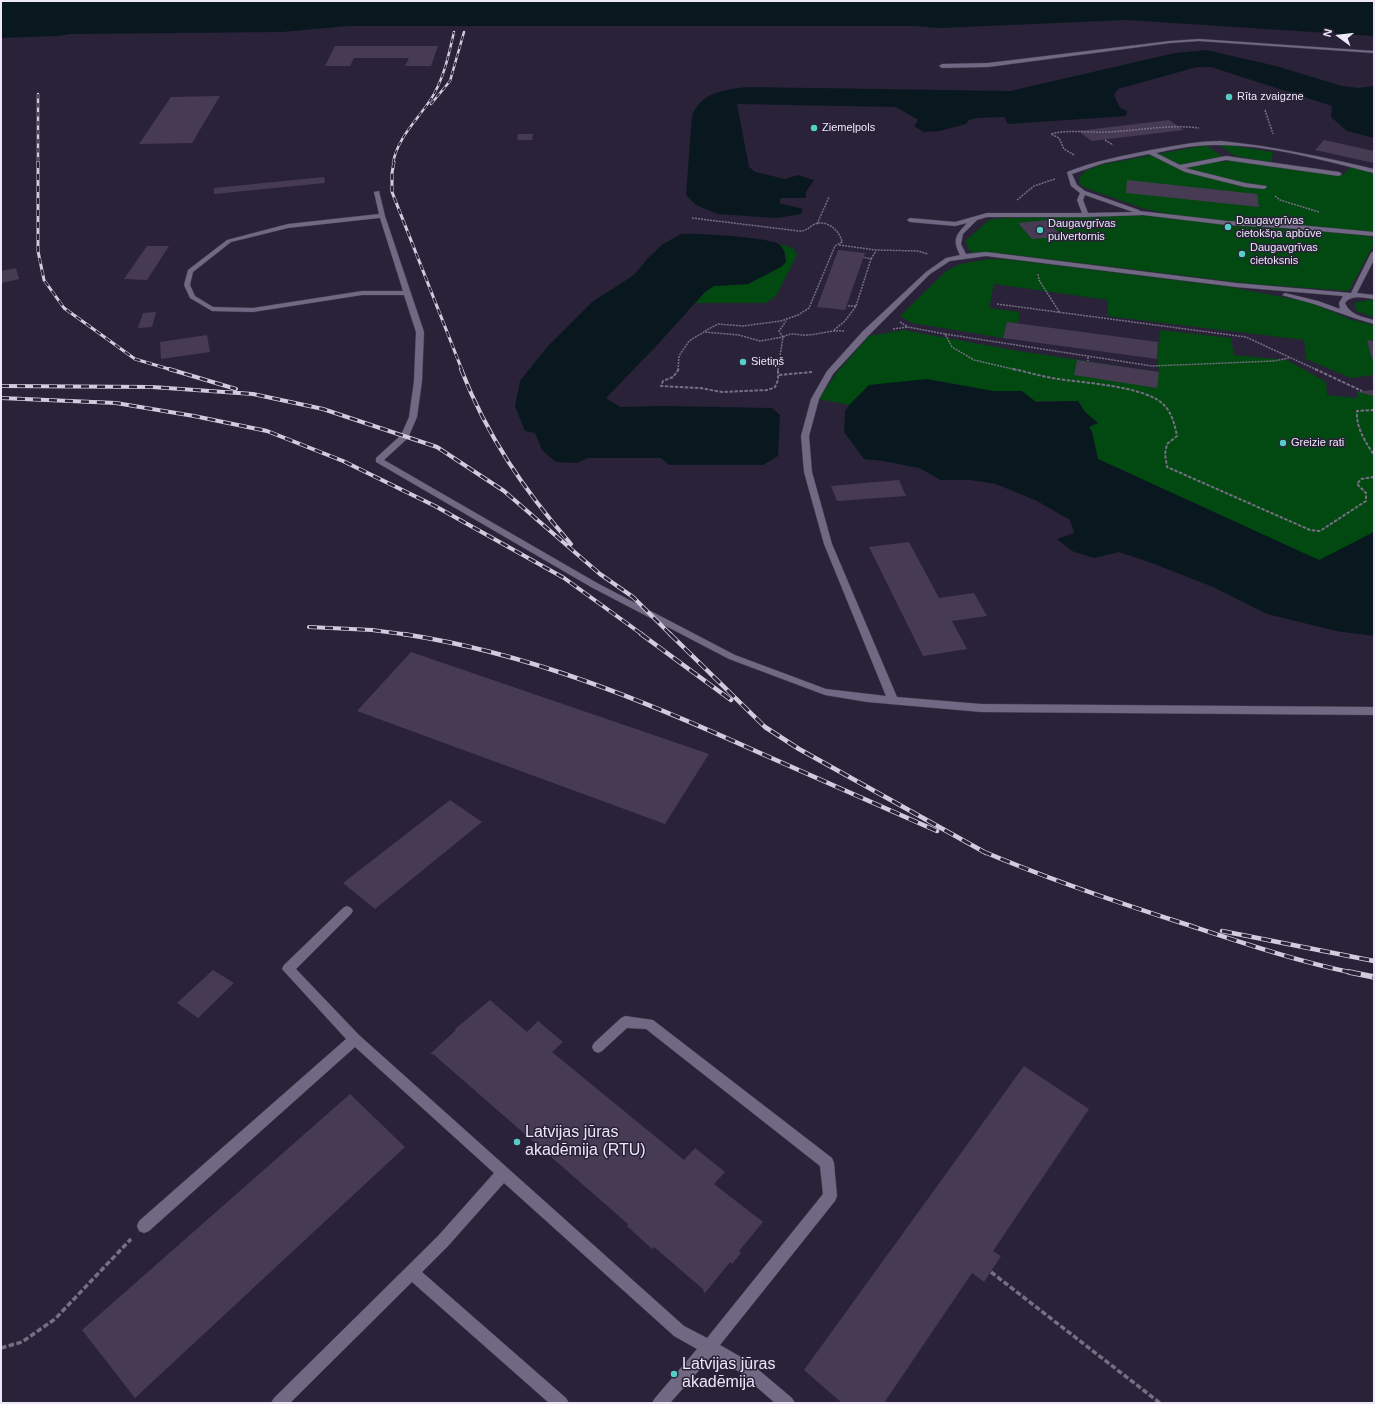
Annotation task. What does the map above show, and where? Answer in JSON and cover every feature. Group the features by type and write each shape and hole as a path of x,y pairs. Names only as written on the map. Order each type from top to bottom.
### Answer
{"lane":[{"path":"942,66 988,65 1192,40 1230,41 1374,52"},
{"path":"1143,213 1083,192 1074,186 1069,173 1091,164 1198,144 1248,146 1322,159 1374,171"},
{"path":"1208,144 1214,148"},
{"path":"1150,152 1194,173 1245,185 1264,187"},
{"path":"1220,154 1226,158"},
{"path":"1180,167 1226,158 1339,174"},
{"path":"377,192 382,216 420,332 418,381 413,417 405,436 379,460 594,585 732,657 825,692 981,708 1374,711"},
{"path":"1083,192 1080,200 1086,214"},
{"path":"910,220 955,224 987,215 1143,213 1227,223 1286,226 1374,234"},
{"path":"382,216 288,226 229,241 190,271 187,285 192,297 212,309 253,310 362,293 406,293"},
{"path":"964,256 958,244 960,234 975,218"},
{"path":"1356,317 1344,309 1342,303 1346,298 1353,295 1374,253"},
{"path":"892,700 828,544 808,472 805,436 816,399 830,373 866,333 888,314 928,273 948,259 986,254 1236,285 1374,297"},
{"path":"1236,285 1316,302 1374,322"},
{"path":"347,911 288,969 355,1039 679,1331 743,1366 787,1403"},
{"path":"598,1047 625,1022 649,1024 827,1163 830,1196 709,1347 660,1403"},
{"path":"144,1226 355,1039"},
{"path":"279,1403 443,1241 503,1173"},
{"path":"411,1272 561,1403"}],"path":[{"path":"1091,164 1062,149 1059,138 1051,134 1078,130 1105,133 1181,125 1203,128"},
{"path":"987,215 1000,210 1017,200 1028,190 1042,182 1063,177 1069,173"},
{"path":"817,224 829,197"},
{"path":"692,218 802,232 811,228 813,225 827,225 836,228 842,236 842,242 836,246 808,308 800,315 786,321 740,326 721,323 713,325 689,341 679,356 679,369 673,377 663,381 661,386 665,388 678,386 700,388 722,392 768,390 775,387 779,375 778,364 783,337 779,331 786,321"},
{"path":"839,245 876,250 918,251 948,259"},
{"path":"833,330 846,321 856,306 871,259 876,250"},
{"path":"864,257 871,259"},
{"path":"1048,262 1037,269 1039,280 1060,313"},
{"path":"997,304 1246,337 1362,391"},
{"path":"847,306 856,306"},
{"path":"888,314 908,327"},
{"path":"704,332 738,335 760,341 791,334 807,335 833,330 866,333 908,327 1145,365 1170,366 1274,361 1290,358"},
{"path":"945,334 952,347 974,360 1056,379 1143,393 1164,405 1175,424 1177,436 1167,444 1165,454 1167,467 1310,530 1320,531 1366,501 1366,493 1357,484 1361,479 1374,477"},
{"path":"1144,370 1145,365"},
{"path":"779,375 822,371 830,373"},
{"path":"1374,410 1357,411 1355,419 1361,435 1374,455"},
{"path":"1,1348 22,1342 55,1318 144,1226"},
{"path":"991,1272 1160,1403"}],"green space":[{"path":"1221,144 1273,152 1271,162 1235,156 1220,146"},
{"path":"1206,145 1223,157 1216,159 1221,162 1238,160 1343,175 1351,167 1374,172 1374,232 1227,221 1168,214 1142,208 1083,187 1079,183 1080,176 1087,170 1104,164"},
{"path":"1139,215 1369,236 1374,240 1374,244 1349,291 1253,284 999,253 973,253 969,250 965,241 989,220 1001,218"},
{"path":"779,244 793,248 797,255 776,296 766,303 695,303 705,292 714,286 748,284 785,252"},
{"path":"989,259 1004,259 1230,287 1309,302 1352,320 1374,325 1374,375 1351,378 1306,359 1304,340 1107,316 1108,300 994,284 989,308 1020,312 1018,323 1007,322 1003,338 912,323 900,316 946,271 960,264"},
{"path":"1374,300 1374,317 1356,311 1354,303"},
{"path":"903,330 1019,351 1159,372 1157,359 1160,330 1231,338 1234,355 1287,360 1326,382 1327,395 1357,398 1358,392 1374,390 1374,532 1320,561 1098,459 1092,432 1089,427 1098,423 1085,412 1078,401 866,401 849,405 819,399 837,372 869,336"}],"shaded area":[{"path":"1,1 1374,1 1374,36 1127,20 940,28 915,26 348,26 282,32 70,34 58,36 1,38"},
{"path":"1206,50 1276,66 1342,86 1359,88 1374,86 1374,138 1347,131 1331,117 1332,106 1211,67 1197,67 1118,89 1114,95 1120,108 1127,111 1126,116 1008,124 1004,117 977,118 969,120 966,124 940,131 924,132 914,126 918,120 896,107 737,104 749,167 755,172 785,179 798,175 814,180 806,192 806,198 781,198 779,203 803,209 801,214 777,218 718,214 696,205 686,195 692,116 696,108 707,97 722,91 747,87 1010,91 1175,53"},
{"path":"681,234 733,236 774,242 782,247 786,262 781,267 748,284 714,286 705,292 660,342 606,398 620,407 663,406 772,408 780,415 778,456 763,465 669,465 661,458 588,458 577,463 556,462 542,450 535,433 525,431 515,406 520,381 547,347 592,302 634,275 648,258 663,244"},
{"path":"927,379 993,391 1022,391 1036,402 1078,401 1085,412 1098,423 1089,427 1092,432 1098,459 1319,560 1374,532 1374,636 1336,631 1267,614 1213,587 1119,552 1094,558 1072,551 1057,539 1074,533 1070,520 1037,501 996,484 970,480 941,480 919,468 864,459 844,432 845,411 849,405 869,385"}],"building":[{"path":"335,46 438,46 431,66 405,66 409,58 354,58 350,66 325,66"},
{"path":"220,96 192,143 139,144 171,97"},
{"path":"1169,120 1184,130 1092,141 1078,131"},
{"path":"518,134 533,134 532,140 517,140"},
{"path":"1324,140 1374,151 1374,163 1315,150"},
{"path":"324,177 325,183 214,194 214,188"},
{"path":"1127,180 1257,194 1259,207 1126,193"},
{"name":"Daugavgrīvas pulvertornis","path":"1047,220 1062,237 1032,239 1018,223"},
{"path":"147,246 169,246 147,280 124,279"},
{"path":"838,250 865,253 845,310 817,307"},
{"path":"16,268 19,279 2,283 1,271"},
{"path":"156,312 152,327 138,328 143,313"},
{"path":"1007,322 1158,342 1157,359 1003,338"},
{"path":"207,335 210,352 161,359 160,342"},
{"path":"1367,340 1374,341 1374,360 1372,359"},
{"path":"1077,360 1159,372 1157,388 1074,375"},
{"path":"1374,390 1374,396 1358,392 1362,391"},
{"path":"899,480 906,496 837,501 831,486"},
{"path":"909,542 939,598 974,593 987,616 952,621 967,649 923,656 869,547"},
{"path":"411,652 709,754 665,824 357,711"},
{"path":"450,800 482,822 375,909 343,883"},
{"path":"213,970 234,983 198,1018 177,1003"},
{"path":"490,1000 527,1032 538,1021 563,1042 552,1052 684,1160 695,1148 725,1172 714,1184 763,1222 739,1251 741,1253 732,1264 730,1262 705,1293 703,1291 704,1290 654,1247 652,1249 627,1226 628,1224 433,1054 430,1054 456,1030 455,1029"},
{"path":"1024,1066 1089,1109 993,1251 1001,1256 984,1282 972,1273 884,1403 842,1403 804,1370"},
{"path":"350,1094 405,1147 135,1398 82,1330"}],"railway":[{"path":"393,163 405,135 429,102 438,86 454,32"},
{"path":"431,104 450,81 464,32"},
{"path":"38,94 38,251 44,280 64,308 135,359 172,370"},
{"path":"394,162 392,173 392,192 462,370"},
{"path":"169,369 236,389"},
{"path":"461,369 471,394 495,440 508,461 522,483 571,544"},
{"path":"1,386 152,387 253,394 323,409 437,447 504,491 600,574 633,597 670,634"},
{"path":"1,398 116,403 194,416 267,431 343,461 435,506 564,578 643,635"},
{"path":"309,627 372,630 405,634"},
{"path":"405,634 410,635"},
{"path":"405,634 450,642 496,653 586,681 673,715 937,831"},
{"path":"641,634 731,700"},
{"path":"670,634 765,727 799,749 983,852"},
{"path":"983,852 1057,881 1159,916 1268,951 1354,973"},
{"path":"1222,931 1374,961"},
{"path":"1349,972 1354,973"},
{"path":"1354,973 1374,977"}],"place":[{"name":"Rīta zvaigzne","path":"1229,97"},
{"name":"Ziemeļpols","path":"814,128"},
{"name":"Daugavgrīvas cietokšņa apbūve","path":"1228,227"},
{"name":"Daugavgrīvas pulvertornis","path":"1040,230"},
{"name":"Daugavgrīvas cietoksnis","path":"1242,254"},
{"name":"Sietiņš","path":"743,362"},
{"name":"Greizie rati","path":"1283,443"},
{"name":"Latvijas jūras akadēmija (RTU)","path":"517,1142"},
{"name":"Latvijas jūras akadēmija","path":"674,1374"}]}
